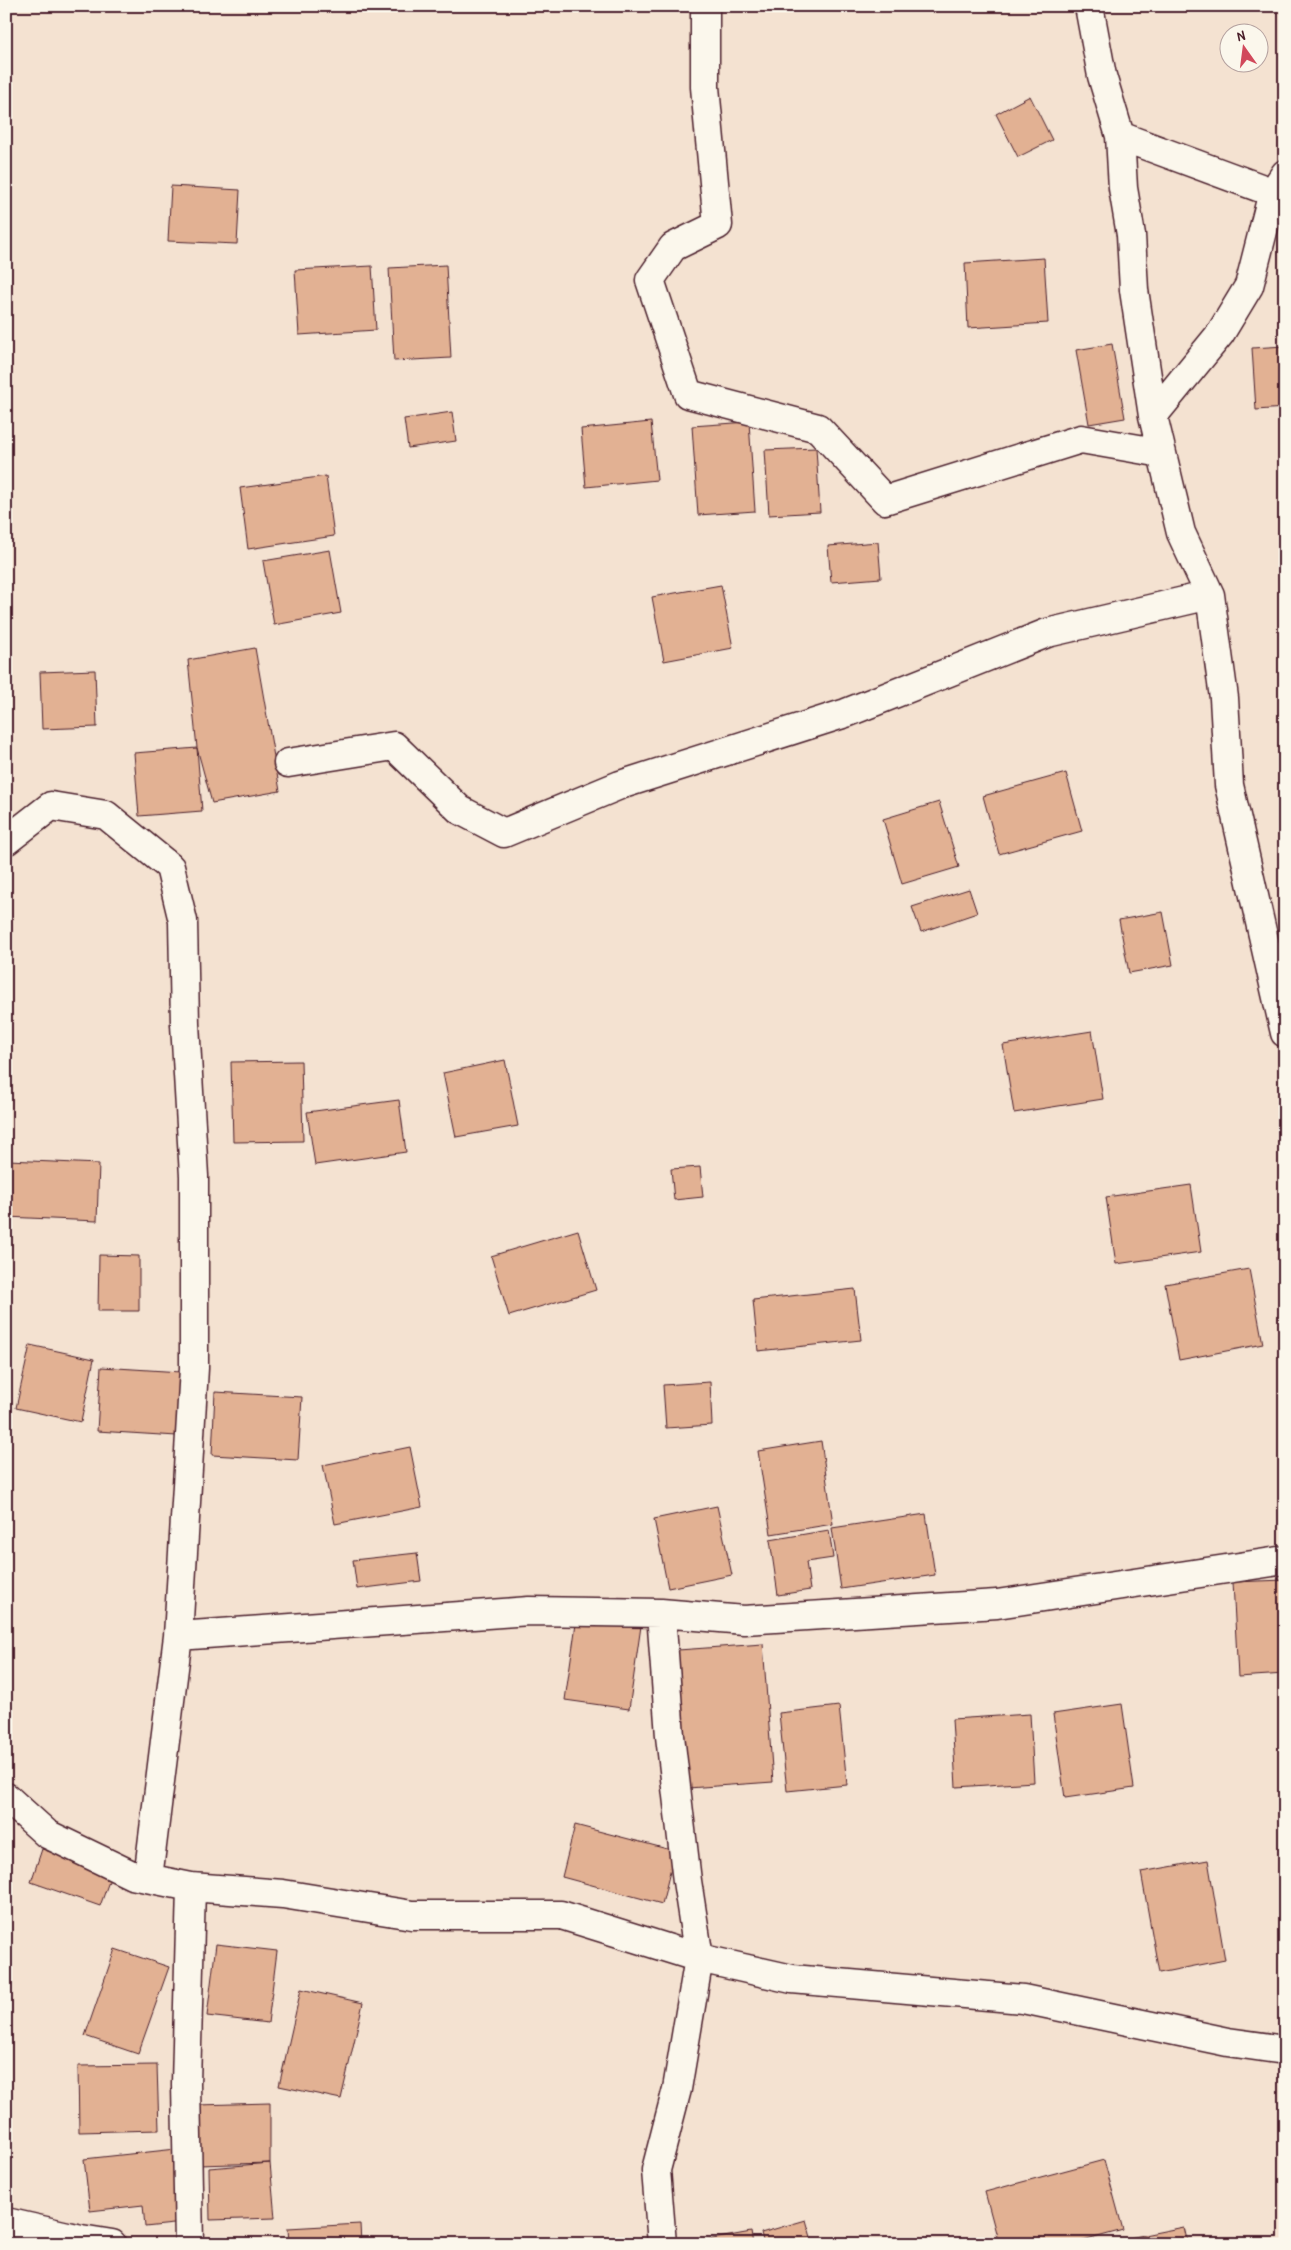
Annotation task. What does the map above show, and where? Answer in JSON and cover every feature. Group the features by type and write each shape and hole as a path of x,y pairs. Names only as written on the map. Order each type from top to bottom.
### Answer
{"street":[{"path":"705,6 705,87 718,226 673,247 650,280 688,394 818,428 885,500 1081,439 1162,453"},
{"path":"1089,6 1102,76 1120,136 1123,188 1131,235 1134,290 1153,416 1181,533 1210,595 1224,698 1229,785 1285,1032"},
{"path":"1120,136 1281,188 1248,286 1220,334 1153,416"},
{"path":"288,763 394,746 460,810 504,833 620,784 846,713 1047,633 1210,595"},
{"path":"6,841 51,806 106,815 170,867 183,921 185,1024 194,1176 194,1368 178,1636 148,1878"},
{"path":"178,1636 529,1611 661,1613 744,1620 997,1604 1285,1560"},
{"path":"661,1613 670,1736 687,1881 699,1958 677,2089 656,2170 662,2244"},
{"path":"6,1797 47,1834 132,1875 191,1887 283,1894 412,1915 561,1915 699,1958 792,1979 1023,1999 1228,2042 1285,2050"},
{"path":"189,2244 186,2084 191,1887"},
{"path":"6,2222 112,2244"}],"building":[{"path":"1030,96 1052,140 1018,157 996,114"},
{"path":"171,186 240,190 237,244 168,241"},
{"path":"1044,258 1048,323 968,328 965,263"},
{"path":"446,265 451,358 394,361 389,268"},
{"path":"372,266 376,330 299,335 295,270"},
{"path":"1112,344 1125,418 1089,424 1076,350"},
{"path":"1285,346 1285,408 1256,410 1252,348"},
{"path":"452,412 456,441 408,448 404,419"},
{"path":"651,422 657,480 586,487 581,429"},
{"path":"749,422 755,511 698,515 692,426"},
{"path":"816,448 820,512 769,515 765,450"},
{"path":"326,476 334,536 248,549 240,488"},
{"path":"878,542 881,578 831,582 828,546"},
{"path":"330,550 341,613 274,625 263,561"},
{"path":"721,585 733,648 664,661 652,597"},
{"path":"255,648 280,791 212,803 197,748 188,660"},
{"path":"95,670 97,727 42,729 40,672"},
{"path":"197,748 202,811 139,816 134,753"},
{"path":"1066,773 1082,831 999,854 983,796"},
{"path":"939,802 959,867 902,884 883,819"},
{"path":"969,889 977,913 921,932 912,907"},
{"path":"1163,912 1173,965 1129,973 1119,920"},
{"path":"1092,1031 1103,1099 1014,1113 1003,1045"},
{"path":"505,1060 518,1126 456,1137 443,1073"},
{"path":"301,1061 303,1141 233,1142 231,1062"},
{"path":"399,1100 406,1152 315,1165 307,1112"},
{"path":"8,1160 99,1164 97,1221 6,1217"},
{"path":"700,1167 703,1197 674,1200 671,1169"},
{"path":"1191,1185 1201,1252 1116,1264 1106,1197"},
{"path":"578,1230 596,1290 509,1316 491,1256"},
{"path":"99,1255 139,1256 139,1311 98,1311"},
{"path":"1249,1269 1263,1344 1179,1360 1165,1284"},
{"path":"855,1289 861,1340 758,1351 753,1300"},
{"path":"30,1345 94,1359 81,1422 16,1408"},
{"path":"101,1367 181,1372 177,1436 97,1431"},
{"path":"710,1382 712,1425 666,1428 663,1385"},
{"path":"215,1392 302,1397 298,1460 212,1455"},
{"path":"821,1441 833,1524 771,1534 758,1451"},
{"path":"410,1447 422,1507 335,1524 323,1465"},
{"path":"717,1506 732,1575 668,1588 654,1519"},
{"path":"926,1514 935,1575 841,1589 832,1528"},
{"path":"829,1530 833,1558 806,1562 810,1590 778,1595 770,1540"},
{"path":"417,1553 421,1581 357,1589 353,1560"},
{"path":"1285,1580 1285,1674 1238,1677 1233,1582"},
{"path":"577,1617 641,1626 629,1709 565,1700"},
{"path":"763,1644 773,1782 688,1788 678,1650"},
{"path":"1122,1704 1134,1788 1065,1798 1053,1714"},
{"path":"839,1706 847,1785 787,1791 779,1713"},
{"path":"1030,1714 1034,1782 956,1787 952,1719"},
{"path":"575,1825 675,1851 662,1904 562,1877"},
{"path":"42,1849 112,1873 100,1906 31,1882"},
{"path":"1208,1860 1225,1960 1159,1973 1141,1872"},
{"path":"216,1944 277,1951 268,2023 207,2016"},
{"path":"115,1949 169,1967 138,2054 85,2036"},
{"path":"301,1989 363,2003 341,2099 279,2086"},
{"path":"157,2065 159,2130 79,2132 78,2066"},
{"path":"270,2103 270,2163 198,2165 197,2105"},
{"path":"176,2149 183,2223 145,2227 143,2205 90,2211 84,2159"},
{"path":"1104,2160 1123,2230 1072,2244 999,2244 985,2192"},
{"path":"270,2163 275,2218 210,2220 209,2168"},
{"path":"806,2220 813,2244 764,2244 761,2233"},
{"path":"360,2224 361,2244 289,2244 288,2228"},
{"path":"1184,2227 1188,2244 1099,2244"},
{"path":"751,2232 753,2244 691,2244 691,2243"}]}
